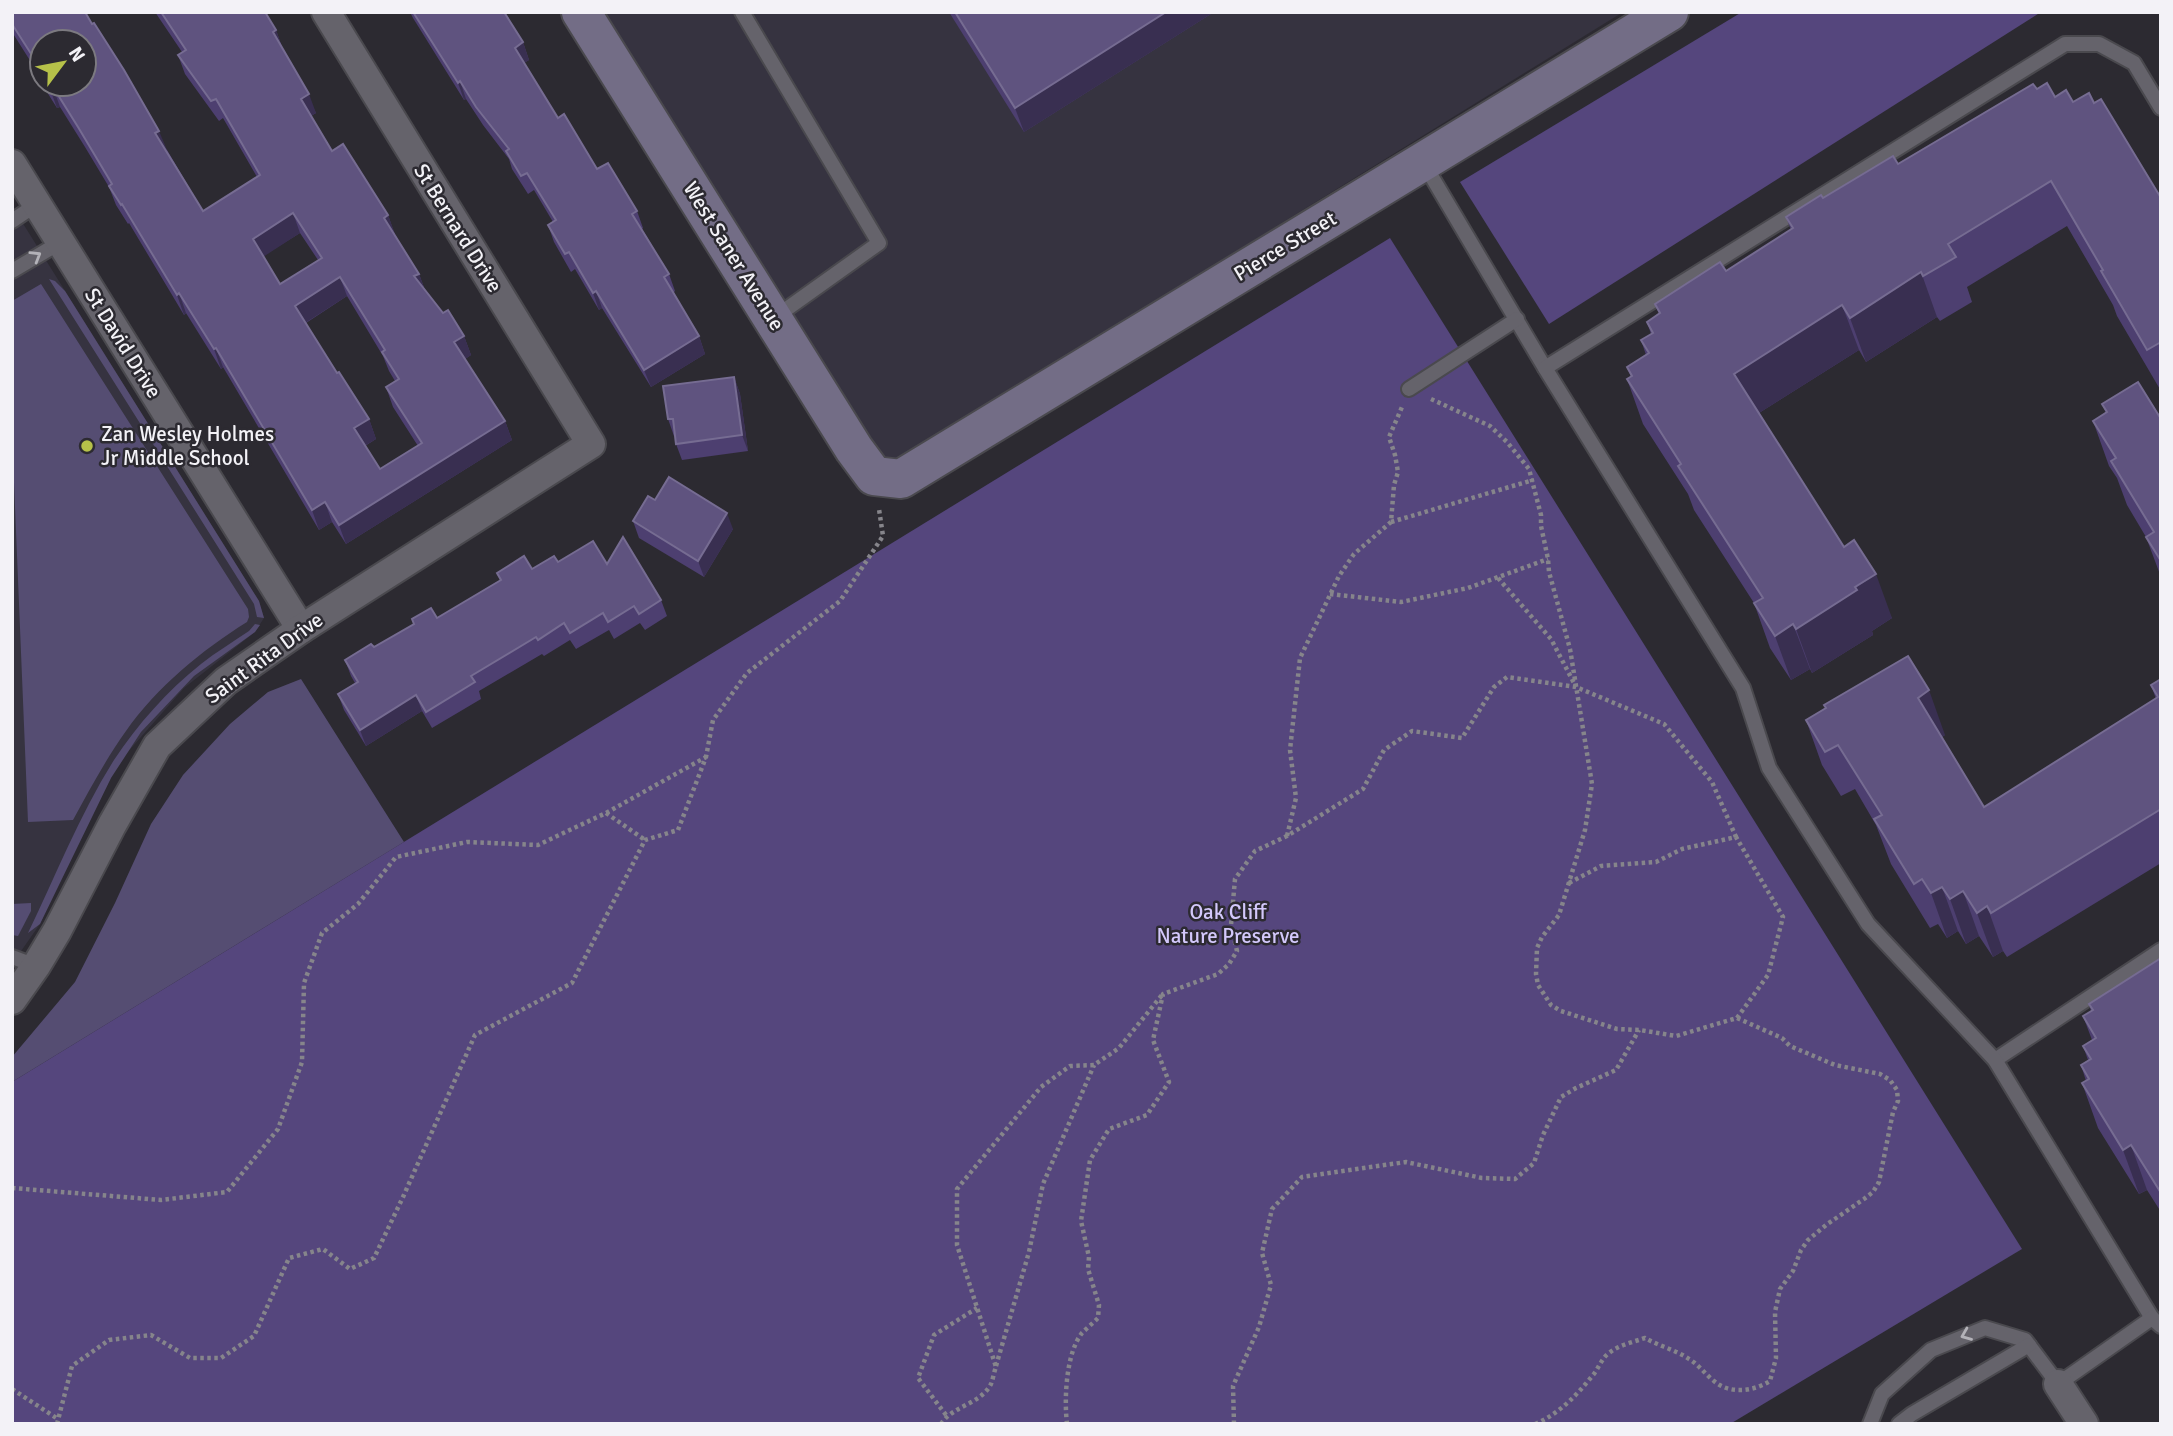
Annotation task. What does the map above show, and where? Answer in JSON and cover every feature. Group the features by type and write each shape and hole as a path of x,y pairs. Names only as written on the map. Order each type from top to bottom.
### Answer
{"street":[{"name":"St Bernard Drive","path":"326,12 591,444"},
{"name":"West Saner Avenue","path":"581,12 854,449 888,478"},
{"name":"Pierce Street","path":"888,478 1423,162 1669,12"},
{"name":"St David Drive","path":"12,164 301,629"},
{"name":"Saint Rita Drive","path":"12,1000 24,962 157,746 226,681 301,629 591,444"},
{"path":"2058,1384 2084,1424"}],"lane":[{"path":"743,12 879,243 773,319"},
{"path":"1545,368 2065,44 2099,44 2133,62 2161,108"},
{"path":"1423,162 1545,368 1743,688 1769,768 1868,924 1995,1060 2156,1322 2058,1384 2025,1340 1984,1328 1931,1350 1882,1394 1870,1424"},
{"path":"12,221 37,204"},
{"path":"12,271 61,242"},
{"path":"1409,389 1517,319"},
{"path":"1995,1060 2161,950"},
{"path":"1899,1424 2029,1345"}],"path":[{"path":"996,1367 957,1245 957,1189 1041,1087 1070,1066 1094,1065 1119,1048 1163,994 1218,974 1229,964 1237,951 1231,925 1235,879 1255,851 1287,836 1363,789 1384,750 1412,731 1462,738 1494,687 1507,677 1576,687 1664,724 1712,782 1736,837 1783,917 1768,975 1737,1018 1676,1036 1617,1029 1571,1015 1551,1005 1544,996 1536,974 1537,948 1559,915 1585,830 1592,783 1576,687 1567,637 1549,572 1533,480 1523,460 1490,426 1409,389 1389,437 1398,472 1394,485 1391,522"},
{"path":"12,1389 57,1421 72,1366 109,1340 151,1335 190,1357 221,1358 254,1336 289,1258 323,1249 350,1269 374,1258 475,1035 572,982 645,840 678,830 706,757 713,720 747,673 840,601 883,537 888,478"},
{"path":"1287,836 1296,798 1290,750 1300,658 1339,576 1354,554 1391,522 1533,480"},
{"path":"1331,594 1401,602 1468,588 1548,559"},
{"path":"1498,578 1551,639 1576,687"},
{"path":"12,1188 161,1200 227,1192 278,1129 302,1062 304,983 322,933 358,904 396,857 467,842 538,845 606,813 706,757"},
{"path":"606,813 645,840"},
{"path":"1568,884 1601,866 1656,862 1682,849 1736,837"},
{"path":"1067,1424 1065,1410 1071,1355 1082,1334 1098,1318 1100,1305 1088,1269 1089,1257 1081,1221 1090,1160 1109,1129 1147,1115 1169,1082 1153,1040 1163,994"},
{"path":"1535,1424 1553,1415 1570,1401 1595,1373 1608,1353 1644,1338 1688,1358 1715,1382 1726,1388 1749,1390 1760,1388 1770,1381 1776,1358 1775,1312 1780,1289 1793,1271 1801,1250 1825,1225 1873,1192 1879,1182 1893,1112 1898,1101 1897,1090 1891,1080 1881,1074 1835,1065 1801,1052 1782,1038 1737,1018"},
{"path":"1234,1424 1233,1386 1259,1327 1271,1285 1262,1253 1272,1209 1302,1177 1406,1162 1482,1178 1515,1179 1534,1164 1561,1097 1576,1087 1616,1070 1640,1030"},
{"path":"941,1424 946,1415 970,1404 990,1386 1028,1252 1043,1184 1094,1065"},
{"path":"946,1415 918,1378 934,1335 977,1308"}],"shaded area":[{"path":"601,12 1623,12 884,469"},
{"name":"Zan Wesley Holmes Jr Middle School","path":"12,206 259,601 264,618 255,632 184,688 119,762 40,924 12,964"},
{"path":"49,279 65,291 259,601 264,618 257,617 254,604"},
{"name":"Zan Wesley Holmes Jr Middle School","path":"41,284 248,609 249,617 247,622 181,670 138,715 98,774 73,820 28,822 12,434 12,301"},
{"path":"255,624 260,625 255,632 194,676 141,732 111,778 40,924 28,933 90,802 123,747 177,685"},
{"path":"301,679 404,842 12,1082 12,1057 75,982 151,824 183,775 230,724 268,692"},
{"path":"31,903 31,911 18,936 12,935 12,904"}],"green space":[{"path":"1742,12 2041,12 1549,324 1460,182"},
{"name":"Oak Cliff Nature Preserve","path":"1390,238 2022,1249 1730,1424 12,1424 12,1082"}],"building":[{"path":"12,12 85,12 97,28 28,28 28,49 12,24"},
{"path":"161,12 265,12 276,30 273,32 309,94 301,99 332,151 343,144 388,215 384,218 419,274 414,276 443,313 448,310 464,336 454,342 505,421 339,525 325,502 312,510 216,348 214,349 179,293 177,295 109,186 112,184 60,98 98,98 98,29 159,131 155,133 203,211 260,175 216,99 211,101 178,55 186,50","holes":["293,213 322,258 280,284 253,239","340,277 385,350 382,352 399,379 386,387 422,443 380,469 354,428 369,419 295,306"]},
{"path":"413,12 504,12 523,42 515,48 558,118 564,114 597,169 608,163 637,211 632,214 669,274 664,277 699,336 644,370 596,291 593,293 569,252 565,254 548,225 556,220 527,173 521,176 506,151 509,149 476,107 460,81 458,83"},
{"path":"955,12 1166,12 1015,108"},
{"path":"2047,83 2055,97 2066,90 2073,102 2089,93 2094,103 2101,99 2161,198 2161,342 2147,350 2051,181 1948,244 1956,257 1923,276 1921,272 1850,318 1842,305 1734,374 1844,547 1854,540 1876,574 1855,587 1857,590 1796,629 1793,624 1775,636 1754,603 1763,598 1678,466 1681,464 1627,379 1632,376 1627,367 1649,353 1641,340 1653,333 1647,322 1660,313 1655,304 1720,262 1726,271 1793,228 1786,217 1821,195 1823,198 1893,156 1898,164 2033,84 2037,89"},
{"path":"734,377 742,435 676,444 673,419 668,419 663,386"},
{"path":"2138,382 2161,419 2161,561 2146,537 2154,532 2111,461 2116,458 2093,421 2107,412 2102,404"},
{"path":"669,477 727,513 698,561 633,521 648,496 655,500"},
{"path":"623,537 661,600 639,614 634,606 608,622 603,613 570,633 564,623 471,676 475,682 426,712 416,695 360,730 338,694 358,682 345,660 371,644 374,647 414,624 412,619 431,608 437,618 501,580 497,573 524,556 532,569 554,556 558,562 593,541 607,564"},
{"path":"1908,656 1929,690 1918,698 1984,807 2158,697 2151,685 2161,679 2161,809 1991,913 1987,906 1977,913 1963,891 1950,899 1942,887 1931,893 1922,879 1914,884 1874,819 1882,815 1838,745 1825,752 1806,720 1826,708 1824,705"},
{"path":"2161,958 2161,1193 2131,1145 2123,1150 2082,1083 2089,1079 2081,1065 2091,1059 2083,1046 2096,1038 2083,1016 2093,1010 2089,1004"}],"place":[{"name":"Zan Wesley Holmes Jr Middle School","path":"87,446"}]}
